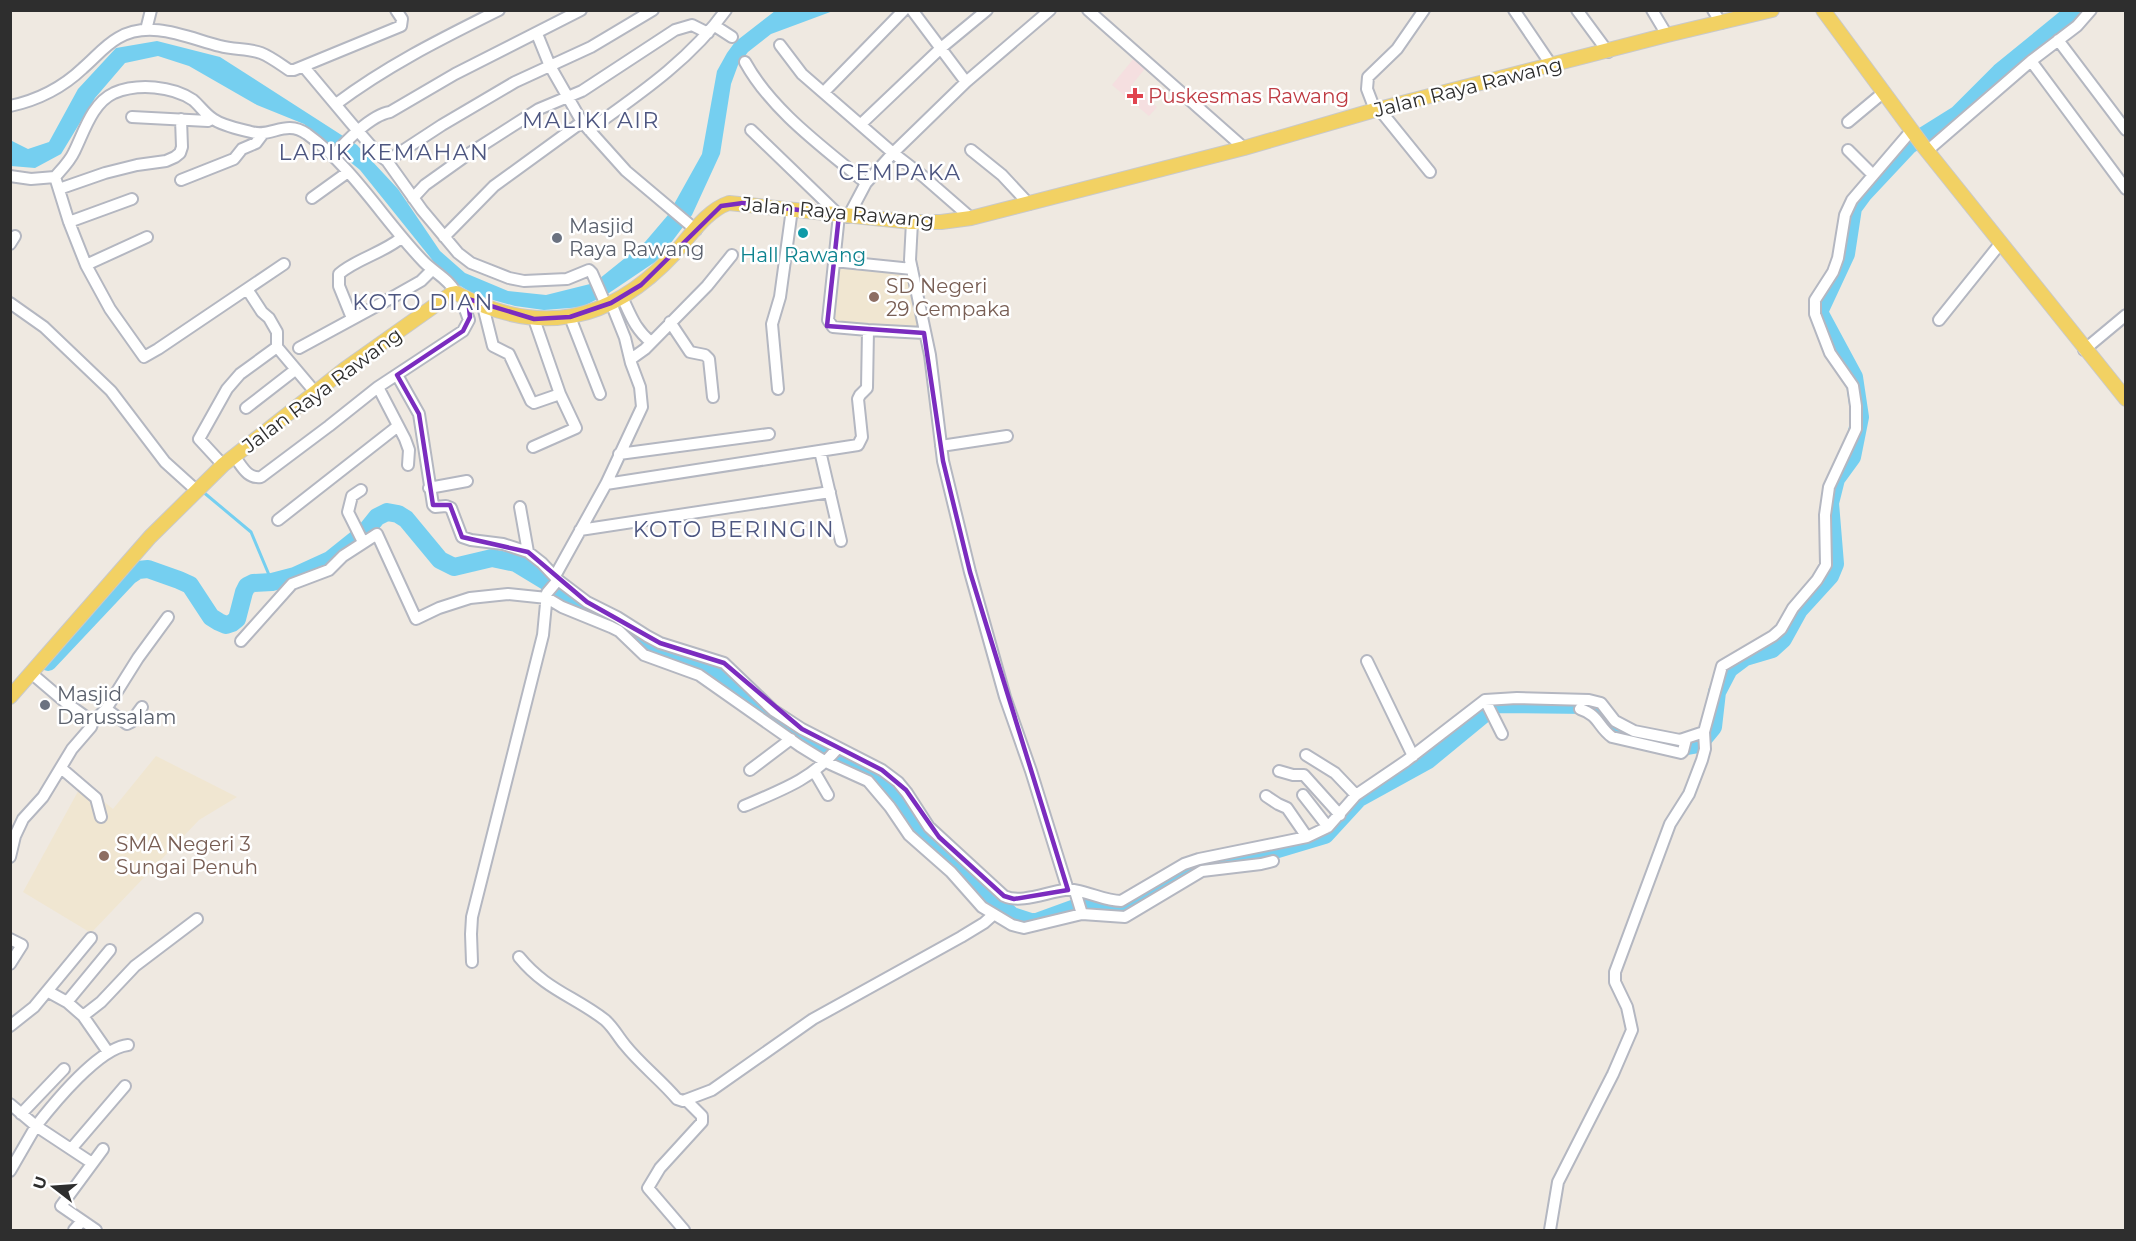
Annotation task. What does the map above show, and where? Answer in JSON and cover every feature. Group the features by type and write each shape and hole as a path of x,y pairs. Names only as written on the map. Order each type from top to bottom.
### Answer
{"main road":[{"path":"1823,10 1913,133 2084,350 2126,399"},
{"name":"Jalan Raya Rawang","path":"10,697 35,676 150,537 223,465 315,392 442,301 462,296 508,314 534,319 570,317 611,301 641,285 664,265 693,228 715,210 729,203 912,222 941,222 971,218 1667,35 1772,11"}],"street":[{"path":"147,30 151,10"},
{"path":"10,106 52,91 66,83 120,36 132,32 147,30 192,37 222,47 251,50 263,54 289,70 304,67 401,26 402,19 396,10"},
{"path":"336,104 390,66 500,10"},
{"path":"333,155 359,130 382,114 390,112 455,74 581,10"},
{"path":"387,161 488,98 591,47 653,10"},
{"path":"444,237 494,186 664,76 711,29 726,10"},
{"path":"824,92 904,10"},
{"path":"912,10 966,82"},
{"path":"861,124 941,48 987,10"},
{"path":"924,333 833,327 829,324 834,261 843,216 866,183 893,153 966,82 1050,10"},
{"path":"1088,10 1244,148"},
{"path":"1424,10 1397,49 1368,77 1367,89 1377,110 1430,172"},
{"path":"1514,10 1552,66"},
{"path":"1577,10 1608,52"},
{"path":"1652,10 1667,35"},
{"path":"1713,10 1721,23"},
{"path":"1926,149 2031,61 2077,26 2091,10"},
{"path":"413,198 425,185 467,155 539,109 582,91 675,30 692,25 732,37"},
{"path":"537,34 550,66 586,126 626,171 693,228"},
{"path":"2058,40 2126,130"},
{"path":"780,45 802,74 971,218"},
{"path":"2031,61 2126,189"},
{"path":"745,62 757,83 792,120 866,183"},
{"path":"304,67 378,154 387,161 413,198 458,253 471,263 524,282 567,279 589,270 611,301 639,333 651,342"},
{"path":"10,176 55,177 74,153 92,116 103,100 114,93 125,90 144,88 177,91 194,101 212,119 262,135"},
{"path":"1848,122 1884,92"},
{"path":"132,117 208,121 212,119"},
{"path":"60,189 105,173 176,157 182,147 181,119"},
{"path":"181,180 234,159 242,149 256,143 262,135 279,128 293,128 306,133 333,155 401,238 432,270 462,296 469,320 463,331 378,387 261,477 255,478 249,475 234,456"},
{"path":"752,130 843,216"},
{"path":"1550,1230 1558,1182 1613,1074 1632,1030 1627,1007 1615,982 1615,972 1671,824 1689,794 1705,749 1704,732 1722,666 1781,629 1793,608 1817,580 1826,565 1826,514 1829,487 1856,429 1856,406 1852,386 1830,353 1814,306 1817,294 1833,272 1838,258 1847,209 1872,174 1913,133"},
{"path":"971,150 1002,175 1029,204"},
{"path":"1848,150 1872,174"},
{"path":"312,198 348,172"},
{"path":"55,177 86,265 110,309 144,357 284,264"},
{"path":"69,222 132,199"},
{"path":"778,389 772,324 780,297 792,209"},
{"path":"912,222 910,260 931,361 940,446 970,572 1005,697 1082,913"},
{"path":"86,265 147,237"},
{"path":"352,318 339,286 339,274 346,268 391,246 401,238"},
{"path":"1939,320 2000,244"},
{"path":"631,359 707,286 732,255"},
{"path":"834,261 912,269"},
{"path":"299,348 421,281 432,270"},
{"path":"247,289 277,332 277,347 315,392"},
{"path":"472,962 472,917 543,635 547,596 606,484 642,407 640,387 611,301"},
{"path":"10,303 44,327 111,391 165,462 196,490"},
{"path":"483,306 493,346 509,354 531,401 534,403 560,394"},
{"path":"2084,350 2126,315"},
{"path":"570,317 600,394"},
{"path":"533,447 576,428 560,394 534,319"},
{"path":"670,322 690,352 705,355 709,359 713,397"},
{"path":"606,484 858,445 861,441 858,399 867,388 868,330"},
{"path":"223,465 199,439 233,382 277,347"},
{"path":"246,408 296,370"},
{"path":"397,375 419,414 429,488 435,507 451,508 462,537 503,544 528,552 556,580 587,602 618,616 660,645 724,663 773,710 802,729 831,756 868,781 909,835 951,872 982,907 993,915 1012,925 1024,928 1082,913 1125,917 1202,871 1273,861"},
{"path":"378,387 409,450 408,465"},
{"path":"278,520 398,426"},
{"path":"619,454 769,434"},
{"path":"940,446 1007,436"},
{"path":"820,451 841,541"},
{"path":"429,488 467,481"},
{"path":"360,538 348,512 352,496 361,490"},
{"path":"580,530 830,492"},
{"path":"520,507 528,552"},
{"path":"241,641 292,584 329,570 360,538 377,534 416,619 439,608 480,597 508,594 547,596 619,632 644,655 699,675 790,739 831,756 882,770 907,792 929,827 1004,896 1014,899 1073,892 1121,901 1184,864 1198,859 1307,837 1328,827 1356,795 1487,705 1516,698 1593,700 1604,705 1611,717 1623,727 1685,744"},
{"path":"10,857 15,836 23,819 43,797 72,749 106,709 138,658 168,617"},
{"path":"655,658 660,645"},
{"path":"1367,661 1413,756"},
{"path":"35,676 93,722"},
{"path":"1487,705 1502,734"},
{"path":"106,709 127,724 142,707"},
{"path":"1580,709 1596,717 1604,731 1612,737 1681,753 1685,744 1704,732"},
{"path":"750,770 790,739"},
{"path":"1306,755 1335,773 1356,795"},
{"path":"744,806 796,784 831,756"},
{"path":"61,768 96,798 101,817"},
{"path":"814,771 828,795"},
{"path":"1279,771 1304,775 1340,815"},
{"path":"1303,795 1328,827"},
{"path":"1266,796 1287,808 1307,837"},
{"path":"519,957 547,985 591,1010 606,1022 677,1099 687,1101 712,1090 729,1079 813,1018 961,938 993,915"},
{"path":"82,1016 101,1002 135,966 197,919"},
{"path":"10,1026 34,1006 91,938"},
{"path":"10,939 22,945 10,964"},
{"path":"67,1002 110,950"},
{"path":"47,991 67,1002 82,1016 108,1052"},
{"path":"10,1171 36,1126 69,1088 108,1052 119,1046 128,1045"},
{"path":"21,1114 64,1069"},
{"path":"71,1149 124,1086"},
{"path":"684,1230 648,1188 660,1168 702,1122 702,1116 687,1101"},
{"path":"10,1104 36,1126 92,1163"},
{"path":"96,1230 61,1206 103,1149"},
{"path":"74,1230 82,1221"}],"highlighted area":[{"path":"743,203 839,215 827,326 924,333 943,461 970,572 1068,890 1014,899 1004,896 939,837 906,790 882,770 802,729 724,663 660,643 587,602 528,552 462,537 450,505 433,505 419,414 397,375 463,331 470,317 468,299 534,319 570,317 611,303 641,285 721,206"}],"shaded area":[{"name":"Puskesmas Rawang","path":"1135,57 1147,66 1131,86 1157,107 1149,116 1112,85"},
{"name":"SD Negeri 29 Cempaka","path":"836,265 911,271 920,329 831,323"},
{"name":"SMA Negeri 3 Sungai Penuh","path":"156,756 237,797 199,820 91,933 23,892 82,784 113,809"}],"water":[{"path":"775,11 833,11 771,34 748,52 738,65 731,84 720,154 692,215 658,260 609,293 582,307 544,310 515,306 475,295 446,277 360,170 304,124 257,105 189,66 158,56 125,63 95,98 61,154 35,168 11,166 10,140 28,149 49,142 78,89 116,48 157,41 220,57 357,145 398,189 440,251 465,273 508,291 546,295 594,283 645,242 668,215 702,154 717,71 735,42"}],"waterway":[{"path":"48,662 129,576 138,570 148,569 190,585 211,617 226,625 237,619 247,586 295,576 330,560 365,532 377,517 387,512 398,514 406,519 440,560 454,567 492,558 516,563 605,617 652,652 728,678 773,720 891,788 921,834 1012,916 1034,923 1089,903 1123,907 1203,863 1238,861 1325,835 1359,798 1428,760 1496,704 1588,705 1621,733 1682,747 1699,744 1713,727 1717,692 1729,669 1745,657 1772,649 1783,639 1799,610 1830,576 1835,564 1830,503 1836,479 1852,457 1860,417 1854,377 1819,312 1846,254 1853,208 1909,145 1957,115 2000,72 2076,10"},
{"path":"202,491 251,532 272,582"}],"place":[{"name":"Puskesmas Rawang","path":"1135,96"},
{"name":"Hall Rawang","path":"803,233"},
{"name":"Masjid Raya Rawang","path":"557,238"},
{"name":"SD Negeri 29 Cempaka","path":"874,297"},
{"name":"Masjid Darussalam","path":"45,705"},
{"name":"SMA Negeri 3 Sungai Penuh","path":"104,856"}],"district":[{"name":"MALIKI AIR","path":"591,120"},
{"name":"LARIK KEMAHAN","path":"384,152"},
{"name":"CEMPAKA","path":"900,172"},
{"name":"KOTO DIAN","path":"423,302"},
{"name":"KOTO BERINGIN","path":"734,529"}]}
